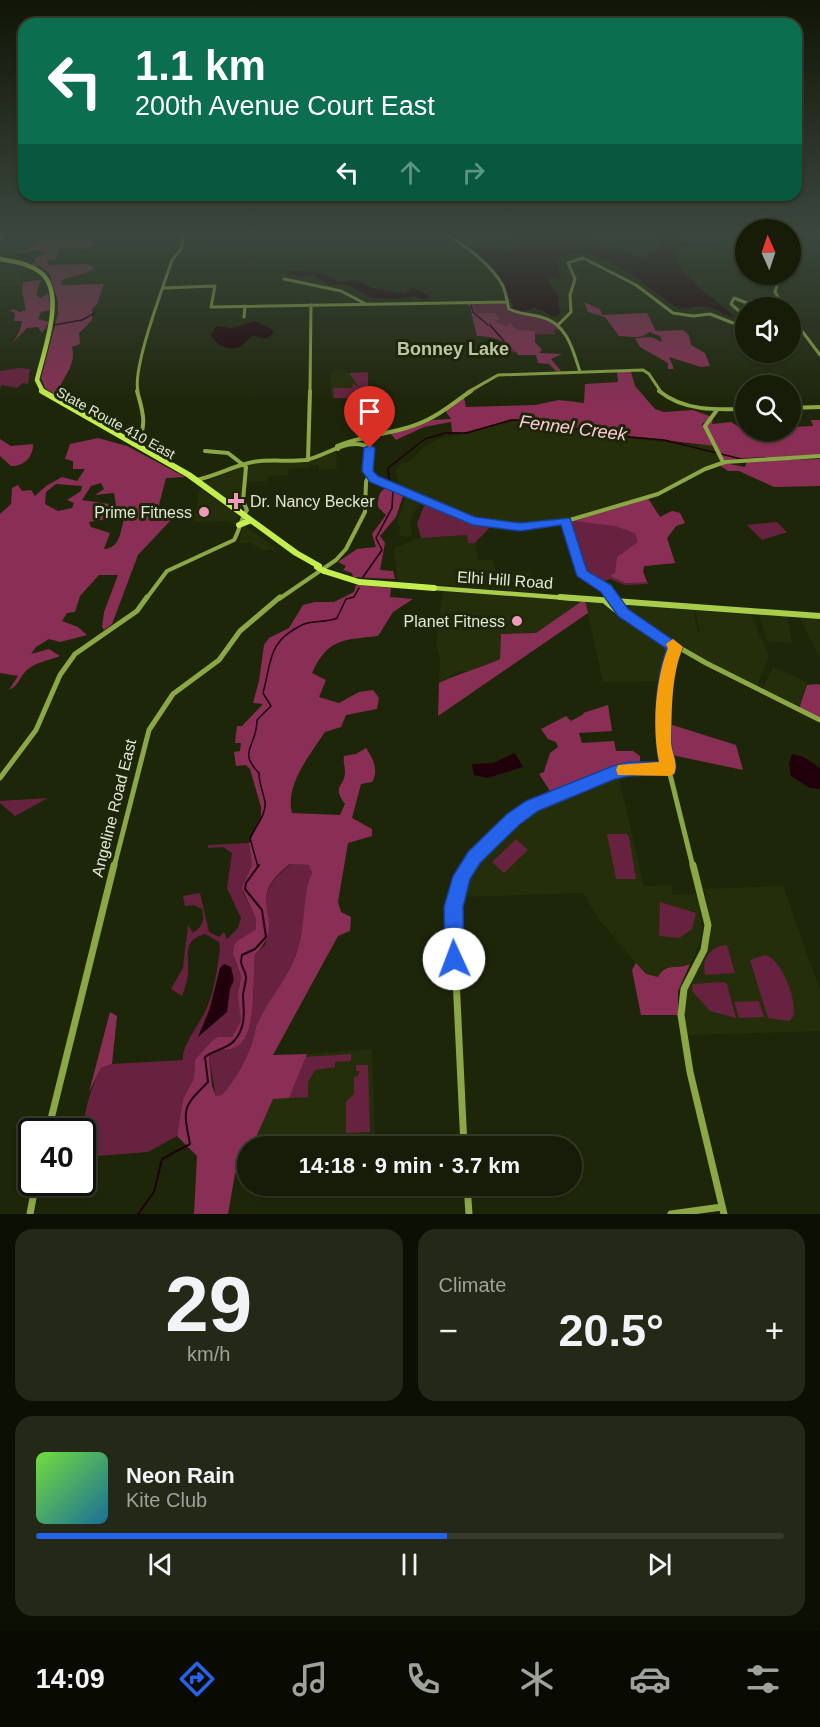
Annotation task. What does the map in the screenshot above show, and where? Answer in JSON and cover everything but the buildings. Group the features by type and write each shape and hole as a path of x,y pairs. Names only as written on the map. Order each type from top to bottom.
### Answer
{"highway":[{"name":"State Route 410 East","path":"49,290 53,300 53,311 35,376 36,387 48,399 134,443 199,480 241,514"},
{"path":"241,514 247,507"},
{"name":"Elhi Hill Road","path":"241,514 296,555 359,582 434,587"},
{"name":"Elhi Hill Road","path":"241,514 322,568"},
{"path":"239,525 249,521"}],"main road":[{"name":"Elhi Hill Road","path":"434,587 820,615"},
{"name":"Elhi Hill Road","path":"434,587 820,615"},
{"path":"595,600 607,602 617,609 620,603 632,602"}],"street":[{"path":"134,443 144,420 137,382 164,290"},
{"path":"215,290 211,306 506,302"},
{"path":"335,290 367,304"},
{"path":"501,290 512,310 547,318 558,325 567,336 580,372"},
{"path":"558,325 572,312 572,290"},
{"path":"642,290 672,312 693,316 709,314 735,322"},
{"path":"308,460 310,452 311,305"},
{"path":"244,317 245,306"},
{"path":"801,331 820,355"},
{"path":"199,480 244,464 308,460 338,449 338,445 350,440 375,437 428,420 494,376 645,370 657,389 673,402 717,410 735,409"},
{"path":"801,408 820,407"},
{"path":"717,410 705,426 723,462"},
{"name":"Angeline Road East","path":"51,1118 72,1027 149,730 173,694 219,660 244,628 282,595 336,560 348,548 365,512 370,448 364,443 355,443 338,449"},
{"path":"206,452 230,453 244,464"},
{"path":"310,452 315,458"},
{"path":"369,475 377,481 482,524 520,527 566,523 661,493 723,462 820,456"},
{"path":"244,464 243,501 247,507"},
{"path":"0,778 36,730 65,667 82,648 126,619 142,605 162,575 181,563 230,544 237,537 241,514"},
{"path":"566,523 581,572 605,587 617,609 665,642 756,693 820,720"},
{"path":"617,609 675,647"},
{"path":"665,642 670,648 671,655 663,745 707,919 704,951 684,989 681,1009 683,1031 723,1210 671,1214"},
{"path":"671,655 675,647"},
{"path":"464,1136 454,939 454,903 462,876 478,853 520,813 536,804 617,771 634,768 669,769"},
{"path":"30,1214 33,1196"},
{"path":"468,1196 469,1214"}],"shaded area":[{"path":"22,290 38,290 36,295 41,298 48,293 51,310 41,312 38,319 49,322 42,333 38,327 27,328 13,342 22,321 14,321 15,313 10,311 13,309 20,312 26,310"},
{"path":"54,290 102,290 97,304 92,309 92,320 79,333 80,344 72,347 71,365 58,393 54,394 45,388 41,378 58,314 58,301"},
{"path":"356,290 381,290 405,294 410,290 418,290 430,296 426,300 413,296 398,299 372,298"},
{"path":"506,290 554,290 559,297 558,307 561,311 556,317 535,308 524,311 511,308 513,305"},
{"path":"652,290 701,290 735,317 709,307 678,307"},
{"path":"505,302 509,309 548,319 561,330 554,330 555,334 513,335 517,352 503,353 510,348 504,342 491,337 477,336 470,303"},
{"path":"584,302 600,309 602,315 647,313 656,331 683,330 689,335 691,345 705,353 710,366 701,367 669,357 674,369 668,369 668,363 640,347 635,338 651,337 662,342 660,336 649,332 639,337 619,336 605,317 588,312"},
{"path":"467,304 472,304 476,313 495,313 500,319 495,321 507,327 509,323 518,330 535,331 535,342 542,350 539,353 562,354 551,359 561,371 556,371 549,364 538,363 536,355 518,355 515,350 500,340 477,336 470,307"},
{"path":"255,321 272,329 273,333 265,339 252,336 237,348 228,348 220,344 211,335 216,326 232,328"},
{"path":"30,369 28,384 22,383 17,388 2,385 0,388 0,371"},
{"path":"339,369 349,373 359,387 360,398 331,399 330,373"},
{"path":"617,371 631,372 635,386 655,409 664,412 693,410 712,417 702,424 715,446 611,434 609,430 557,428 527,420 511,420 462,433 452,432 451,422 424,427 396,440 390,433 432,420 451,419 444,409 496,377 464,398 466,407 535,405 559,400 584,403 585,384 618,382"},
{"path":"368,372 368,398 334,398 333,388 352,388 353,384 358,386 349,373"},
{"path":"713,418 712,424 731,422 735,424 735,441 801,441 801,427 813,426 811,420 820,420 820,456 724,460 706,425"},
{"path":"513,421 527,421 556,430 607,431 609,435 640,440 715,446 723,461 655,495 539,526 482,524 394,488 399,483 395,471 401,464 410,461 424,447 439,439"},
{"path":"98,438 127,446 185,477 166,478 159,505 172,519 138,555 112,624 104,630 102,627 104,612 118,575 99,575 80,596 75,612 67,613 62,621 78,627 87,635 60,642 49,639 36,647 31,654 49,649 60,656 32,666 9,690 18,676 0,673 0,514 11,504 12,488 18,485 22,491 31,490 35,496 46,486 62,477 77,481 85,469 73,469 73,461 65,459 70,444","holes":["101,483 104,489 95,495 114,493 116,505 82,500 91,486","56,484 82,486 81,491 67,500 74,503 72,508 58,511 45,504 46,492","119,517 124,519 116,543 104,549 110,533 91,527 89,522"]},
{"path":"0,439 11,446 33,444 33,449 24,463 11,466 0,456"},
{"path":"336,450 337,469 319,470 319,465 311,465 310,468 289,469 288,475 268,476 267,481 246,482 248,464 304,462"},
{"path":"820,459 820,486 774,487 739,471 728,471 719,465 724,463 745,467 747,461"},
{"path":"244,467 245,476 240,510 203,483"},
{"path":"200,488 239,516 236,525 227,521 194,522"},
{"path":"387,488 403,496 396,517 380,536 385,543 380,570 393,571 395,579 353,577 352,573 343,570 346,566 338,562 357,549 376,547 372,534 386,515 378,507 378,498 380,493"},
{"path":"406,496 415,500 415,503 418,500 420,502 410,520 412,536 408,537 399,536 400,529 397,522"},
{"path":"648,498 660,517 672,511 680,513 685,523 676,526 667,538 675,563 644,566 643,572 648,584 625,585 610,579 600,583 582,572 567,521"},
{"path":"648,499 660,517 672,511 680,513 685,523 676,526 667,538 675,563 644,566 643,572 647,582 626,583 610,576 615,573 617,557 638,542 635,533 615,526 575,521"},
{"path":"427,505 490,527 475,543 468,543 467,535 421,538 417,524 424,506"},
{"path":"777,522 787,532 762,540 747,525"},
{"path":"244,523 277,549 264,551 251,543 239,543"},
{"path":"467,535 468,543 475,543 478,560 493,560 496,573 531,571 536,592 402,582 397,578 394,548 421,538"},
{"path":"356,585 391,588 390,597 413,599 393,612 378,636 346,640 331,647 324,653 312,673 326,680 319,697 339,703 359,692 373,690 379,698 377,709 346,715 341,727 325,732 295,781 291,802 292,813 340,815 345,804 339,793 345,772 344,756 356,754 366,748 373,760 374,778 372,782 361,784 352,818 372,829 372,836 348,843 338,902 341,912 351,917 350,931 338,936 273,1055 307,1054 289,1098 273,1099 257,1136 237,1136 237,1170 228,1214 194,1214 197,1156 177,1136 183,1099 194,1078 195,1060 218,1037 232,1037 241,1021 238,995 241,976 233,954 234,946 236,942 256,929 256,919 242,888 252,865 249,843 261,818 261,807 250,769 246,765 236,766 234,752 240,751 241,743 235,743 237,726 242,726 263,704 253,703 264,645 269,638 289,628 303,605 315,602 334,602 354,592","holes":["290,864 309,865 312,873 307,888 301,937 296,956 258,1022 241,1067 222,1095 216,1096 212,1086 209,1056 239,1045 249,1028 253,1003 255,955 265,942 268,931 266,900 268,889 275,878"]},
{"path":"443,591 582,601 536,633 502,634 500,659 474,672 461,671 439,683 440,661 436,644"},
{"path":"585,601 605,603 622,618 664,644 668,650 663,658 663,681 603,682"},
{"path":"585,601 588,613 438,716 439,683 500,659 501,634 536,633"},
{"path":"628,604 693,609 698,633 700,633 695,609 751,615 769,656 756,688 696,656 628,614"},
{"path":"759,615 787,616 792,643 767,641"},
{"path":"799,616 820,618 820,657 812,643"},
{"path":"773,667 807,682 799,709 762,690"},
{"path":"807,685 820,685 820,718 799,709"},
{"path":"608,705 612,731 579,733 582,743 614,741 616,751 633,751 640,756 640,766 609,771 552,794 539,774 544,772 550,753 558,747 556,742 548,739 541,729 566,716 571,721 583,713"},
{"path":"666,723 736,745 743,770 667,754"},
{"path":"515,753 523,767 487,778 474,775 472,764 493,763"},
{"path":"792,754 804,757 820,768 820,789 810,788 791,776 789,764"},
{"path":"618,774 644,886 671,885 673,895 698,894 702,934 695,955 690,964 662,969 658,977 646,975 601,922 583,893 461,897 470,868 524,815"},
{"path":"48,798 15,816 0,803 0,801"},
{"path":"607,834 627,834 629,837 636,879 616,879"},
{"path":"516,839 528,850 504,873 492,862"},
{"path":"249,843 252,865 243,892 256,919 256,929 240,940 234,958 241,976 239,988 241,1021 232,1037 195,1060 194,1078 183,1099 177,1136 148,1152 96,1156 96,1118 85,1118 91,1091 101,1068 112,1064 183,1060 187,1044 210,998 220,949 219,942 205,934 194,939 189,946 188,974 182,996 171,989 183,968 188,925 193,933 203,920 202,909 194,905 185,906 183,896 200,893 209,932 219,937 224,932 227,939 238,928 241,918 227,888 232,853 223,847 208,848 208,845"},
{"path":"291,864 310,865 312,873 307,888 301,937 296,956 258,1022 241,1067 222,1095 216,1097 209,1056 214,1052 228,1050 254,992 252,982 255,955 266,944 265,908 268,890 280,873"},
{"path":"783,886 820,990 820,1031 687,1035 684,1001 693,975 709,946 712,928 704,889"},
{"path":"660,902 696,913 692,929 679,938 659,936"},
{"path":"727,945 735,973 705,975 704,964 708,954 716,948"},
{"path":"765,955 771,958 783,972 791,992 794,1010 793,1017 789,1021 768,1018 750,960"},
{"path":"636,963 646,974 658,977 664,969 690,964 678,991 678,1015 641,1015 632,970"},
{"path":"224,964 231,967 234,980 230,989 227,1012 198,1037 210,1008 220,968"},
{"path":"723,982 727,984 736,1018 710,1011 692,991 693,984"},
{"path":"759,1001 764,1017 739,1018 734,1002"},
{"path":"110,1012 117,1016 112,1064 101,1068 89,1092"},
{"path":"372,1049 375,1134 257,1136 292,1055"},
{"path":"351,1054 351,1061 335,1062 335,1067 315,1070 308,1082 308,1097 289,1098 305,1057"},
{"path":"356,1065 368,1065 370,1132 346,1133 346,1102 354,1094 354,1077 359,1075"}],"waterway":[{"path":"471,305 473,312 488,325"},
{"path":"54,325 82,320 95,313"},
{"path":"490,325 504,341"},
{"name":"Fennel Creek","path":"394,486 389,479 388,468 425,439 445,433 467,433 511,420 529,420 555,429 600,428 630,437 664,440 717,453"},
{"name":"Fennel Creek","path":"721,454 741,459 765,458"},
{"name":"Fennel Creek","path":"363,577 382,550 376,538 392,508 393,490"},
{"name":"Fennel Creek","path":"258,867 250,838 262,816 265,802 259,773 249,759 249,754 257,720 271,706 263,693 273,652 283,637 292,630 304,624 337,618 346,599 354,597 359,588"},
{"name":"Fennel Creek","path":"138,1214 154,1192 162,1159 190,1144 186,1123 187,1109 193,1098 208,1082 205,1057 231,1044 241,1031 246,977 241,963 242,955 255,949 266,937 262,910 245,889 246,883 258,867"}],"slow traffic":[{"path":"624,770 669,769 663,745 668,667 675,647 673,644"}],"place":[{"name":"Dr. Nancy Becker","path":"236,501"},
{"name":"Prime Fitness","path":"204,512"},
{"name":"Planet Fitness","path":"517,621"}],"district":[{"name":"Bonney Lake","path":"453,349"}],"route":[{"path":"370,448 368,471 374,479 473,521 488,525 520,527 566,521 581,573 606,589 616,607 675,647 668,664 663,745 669,769 629,769 613,773 532,806 513,820 474,857 459,883 453,907 454,959"}]}
